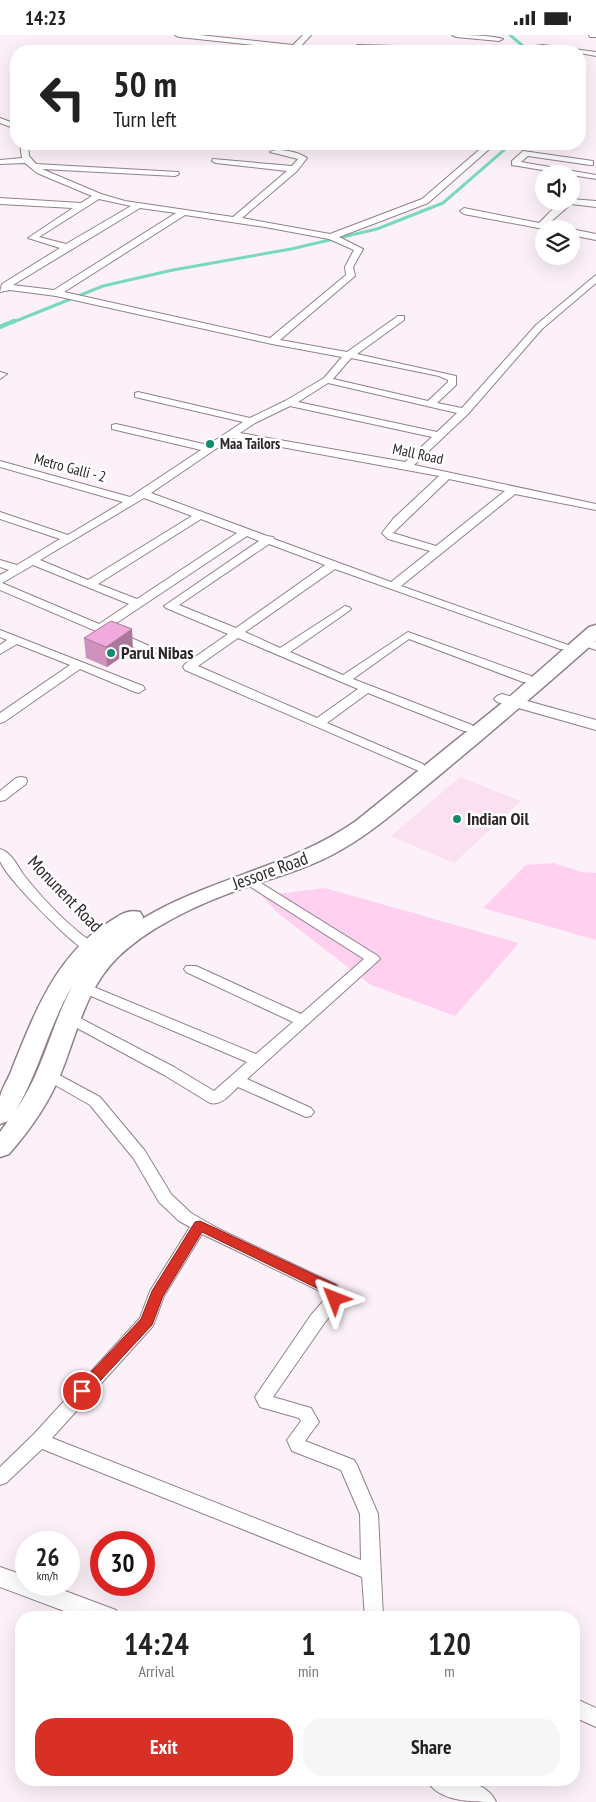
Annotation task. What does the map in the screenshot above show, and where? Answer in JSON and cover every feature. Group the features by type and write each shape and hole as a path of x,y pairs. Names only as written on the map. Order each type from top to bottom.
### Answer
{"main road":[{"name":"Jessore Road","path":"0,1148 20,1126 48,1074 69,1018 84,988 98,952 126,921 158,902 220,874 310,845 362,812 468,728 508,701 585,642 596,618"},
{"name":"Jessore Road","path":"0,1115 14,1093 60,987 73,966 157,919 216,891 308,859 339,843 371,821 508,701 527,679 585,642"}],"street":[{"path":"178,35 230,37 266,45"},
{"path":"249,42 253,35"},
{"path":"298,45 307,35"},
{"path":"456,35 496,37 507,45"},
{"path":"24,150 25,156 30,163 40,171 98,196 182,213 333,237 356,246 359,251 349,267 351,275 272,341"},
{"path":"333,237 425,201 483,150"},
{"path":"234,220 294,169 303,158 296,155 274,152"},
{"path":"590,163 526,153 515,163 596,177"},
{"path":"216,161 294,169"},
{"path":"0,162 30,163 72,169 175,174"},
{"path":"66,247 32,238 98,196"},
{"path":"0,201 83,206"},
{"path":"580,202 596,204"},
{"path":"3,287 66,247 139,205"},
{"path":"547,220 557,210"},
{"path":"464,211 535,225"},
{"path":"56,293 182,213"},
{"path":"580,234 596,237"},
{"path":"407,466 464,412 539,327 596,278"},
{"path":"3,287 68,295 272,341 441,374 453,379 453,383 429,405"},
{"path":"0,580 132,501 251,421 289,403 327,380 349,355 401,318"},
{"path":"327,380 464,412"},
{"path":"138,395 251,421"},
{"path":"289,403 440,436"},
{"path":"116,427 211,449"},
{"name":"Mall Road","path":"232,435 407,466 513,491 596,507"},
{"name":"Metro Galli - 2","path":"0,464 132,501"},
{"path":"437,551 392,537 387,533 391,527 448,475"},
{"path":"393,586 513,491"},
{"path":"143,494 248,531 393,586 585,642"},
{"path":"0,515 69,539"},
{"path":"89,584 201,515"},
{"path":"100,629 248,531"},
{"path":"269,539 170,606 344,680 468,728"},
{"path":"32,561 138,604"},
{"path":"0,563 18,569"},
{"path":"334,564 189,667 419,767"},
{"path":"0,586 152,651"},
{"path":"280,653 345,609"},
{"path":"0,633 139,689"},
{"path":"344,680 408,635 527,679"},
{"path":"0,650 15,640"},
{"path":"0,719 78,665"},
{"path":"319,723 366,689"},
{"path":"508,701 596,725"},
{"path":"0,797 21,781"},
{"name":"Monunent Road","path":"0,853 23,882 98,952"},
{"path":"69,1018 169,1071 215,1099 373,959 248,879"},
{"path":"191,969 303,1021"},
{"path":"84,988 258,1061"},
{"path":"48,1074 94,1101 140,1155 165,1198 185,1217 331,1289 335,1299 317,1320 264,1397 266,1402 305,1413 309,1418 310,1421 296,1440 298,1446 348,1465 369,1514 371,1571 376,1611"},
{"path":"237,1080 306,1112"},
{"path":"0,1478 38,1440 147,1321 156,1295 200,1225"},
{"path":"38,1440 371,1571"},
{"path":"0,1577 91,1611"},
{"path":"580,1710 596,1718"},
{"path":"452,1786 483,1802"}],"shaded area":[{"name":"Indian Oil","path":"460,777 521,801 454,863 391,836"},
{"path":"553,863 582,872 596,873 596,940 483,908 526,865"},
{"path":"325,888 519,943 455,1016 371,985 279,914 262,896"}],"building":[{"path":"111,621 132,629 106,647 84,638"}],"waterway":[{"path":"510,35 522,45"},
{"path":"11,323 103,286 173,270 291,249 377,229 443,203 504,150"},
{"path":"0,327 14,321"}],"place":[{"name":"Maa Tailors","path":"210,444"},
{"name":"Parul Nibas","path":"111,653"},
{"name":"Indian Oil","path":"457,819"}],"route":[{"path":"82,1391 147,1321 156,1295 200,1225 210,1232 331,1289 335,1299"}]}
